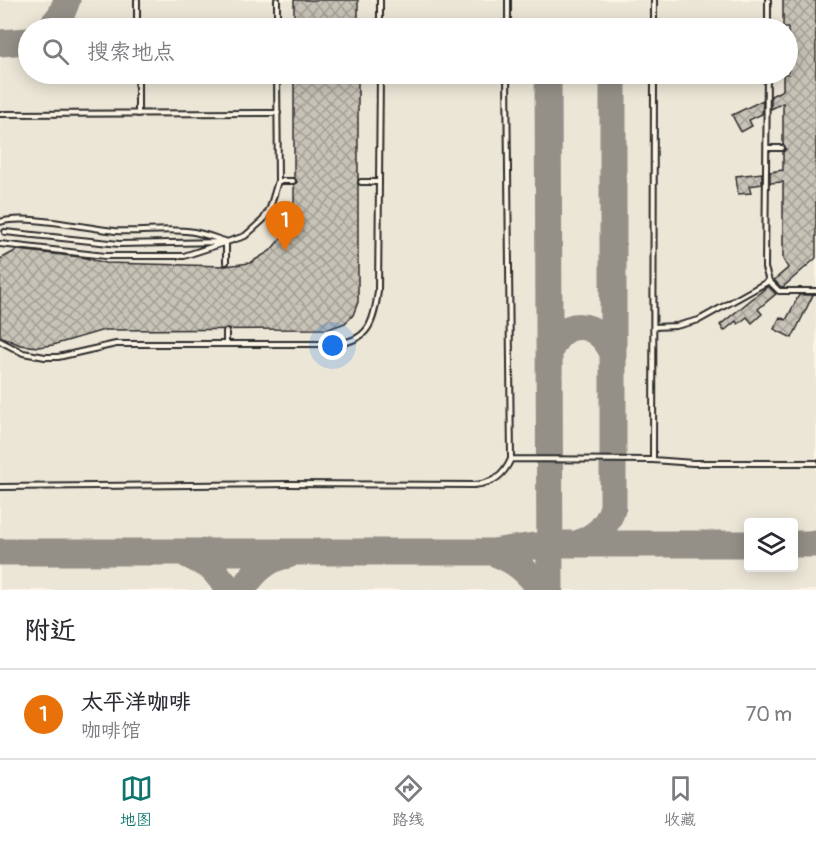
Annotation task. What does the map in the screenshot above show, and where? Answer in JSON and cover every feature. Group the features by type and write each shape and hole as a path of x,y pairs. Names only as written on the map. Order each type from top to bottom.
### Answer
{"lane":[{"path":"137,0 137,18"},
{"path":"277,0 277,18"},
{"path":"380,0 380,18"},
{"path":"508,0 508,18"},
{"path":"654,0 654,18"},
{"path":"768,0 768,18"},
{"path":"138,84 138,114"},
{"path":"0,244 105,256 184,256 245,236 263,220 270,208 278,181 277,84"},
{"path":"0,341 23,353 58,357 116,344 346,343 363,336 373,316 378,291 380,84"},
{"path":"0,487 474,485 498,479 506,470 511,459 507,84"},
{"path":"653,460 654,84"},
{"path":"767,84 765,268 769,281 779,291 816,291"},
{"path":"0,114 278,113"},
{"path":"767,148 782,148"},
{"path":"278,181 293,181"},
{"path":"361,182 379,182"},
{"path":"0,222 10,220 53,223 135,232 184,231 226,242"},
{"path":"5,232 119,244 226,242"},
{"path":"226,242 226,262"},
{"path":"654,327 676,326 699,320 769,281"},
{"path":"226,332 226,344"},
{"path":"511,459 816,463"}],"shaded area":[{"path":"0,0 816,0 816,590 0,590"}],"building":[{"path":"294,0 358,0 358,18 294,18"},
{"path":"783,0 816,0 816,258 781,287 774,280 788,268 783,259 783,182 770,183 770,172 783,170 783,152 786,149 783,144 783,103 771,109 771,96 783,90 783,84 798,84 798,18 783,18"},
{"path":"294,84 358,84 358,302 353,315 345,323 329,329 104,330 53,345 38,347 20,345 0,336 0,259 17,250 81,257 106,263 225,266 250,263 270,251 286,232 294,210 294,185 297,182 294,177"},
{"path":"763,100 762,114 749,120 752,126 741,132 732,115"},
{"path":"762,173 762,184 749,186 751,193 738,194 736,176"},
{"path":"768,286 776,294 758,309 762,314 752,323 747,317 738,324 736,321 724,331 720,325"},
{"path":"799,295 813,295 792,338 774,329 780,317 786,320"}],"taxiway":[{"path":"58,18 67,0"},
{"path":"0,43 18,42"},
{"path":"548,84 550,590"},
{"path":"577,544 600,530 608,520 613,506 613,84"},
{"path":"549,354 554,342 562,333 570,328 580,327 599,334 607,342 613,354"},
{"path":"0,552 492,552 549,544 744,544"},
{"path":"798,544 816,544"},
{"path":"492,552 520,566 541,590"},
{"path":"186,554 211,567 230,590"},
{"path":"243,590 251,577 262,567 274,559 288,555"}],"place":[{"name":"太平洋咖啡","path":"285,251"}]}
